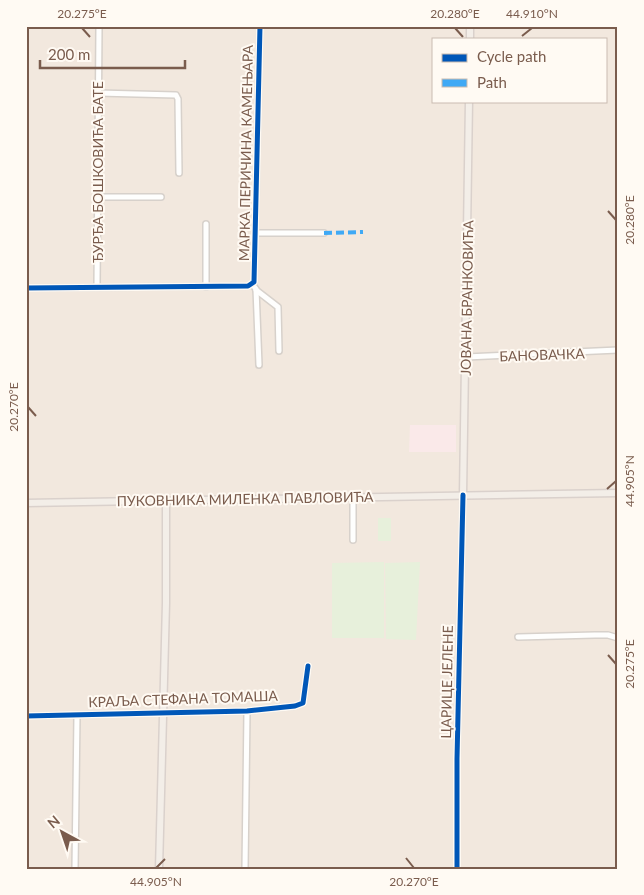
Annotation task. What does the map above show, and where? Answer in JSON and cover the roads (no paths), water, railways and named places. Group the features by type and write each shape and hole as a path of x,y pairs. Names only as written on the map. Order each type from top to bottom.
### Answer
{"main road":[{"name":"ЈОВАНА БРАНКОВИЋА","path":"463,495 470,102"},
{"name":"ПУКОВНИКА МИЛЕНКА ПАВЛОВИЋА","path":"26,503 618,493"},
{"path":"159,869 164,713 166,500"}],"street":[{"name":"ЂУРЂА БОШКОВИЋА БАТЕ","path":"98,287 99,26"},
{"name":"МАРКА ПЕРИЧИНА КАМЕЊАРА","path":"254,282 260,26"},
{"path":"98,93 176,95 178,100 178,173"},
{"path":"97,197 161,197"},
{"path":"206,224 206,287"},
{"path":"256,233 324,233"},
{"path":"26,288 206,287 254,282 256,290 258,365"},
{"path":"256,290 278,307 279,350"},
{"name":"БАНОВАЧКА","path":"466,357 618,350"},
{"name":"ЦАРИЦЕ ЈЕЛЕНЕ","path":"457,869 457,759 463,495"},
{"path":"352,540 354,497"},
{"path":"518,637 595,635 618,638"},
{"name":"КРАЉА СТЕФАНА ТОМАША","path":"26,716 247,711 300,705 304,699 308,666"},
{"path":"245,869 247,711"},
{"path":"75,869 78,715"}]}
